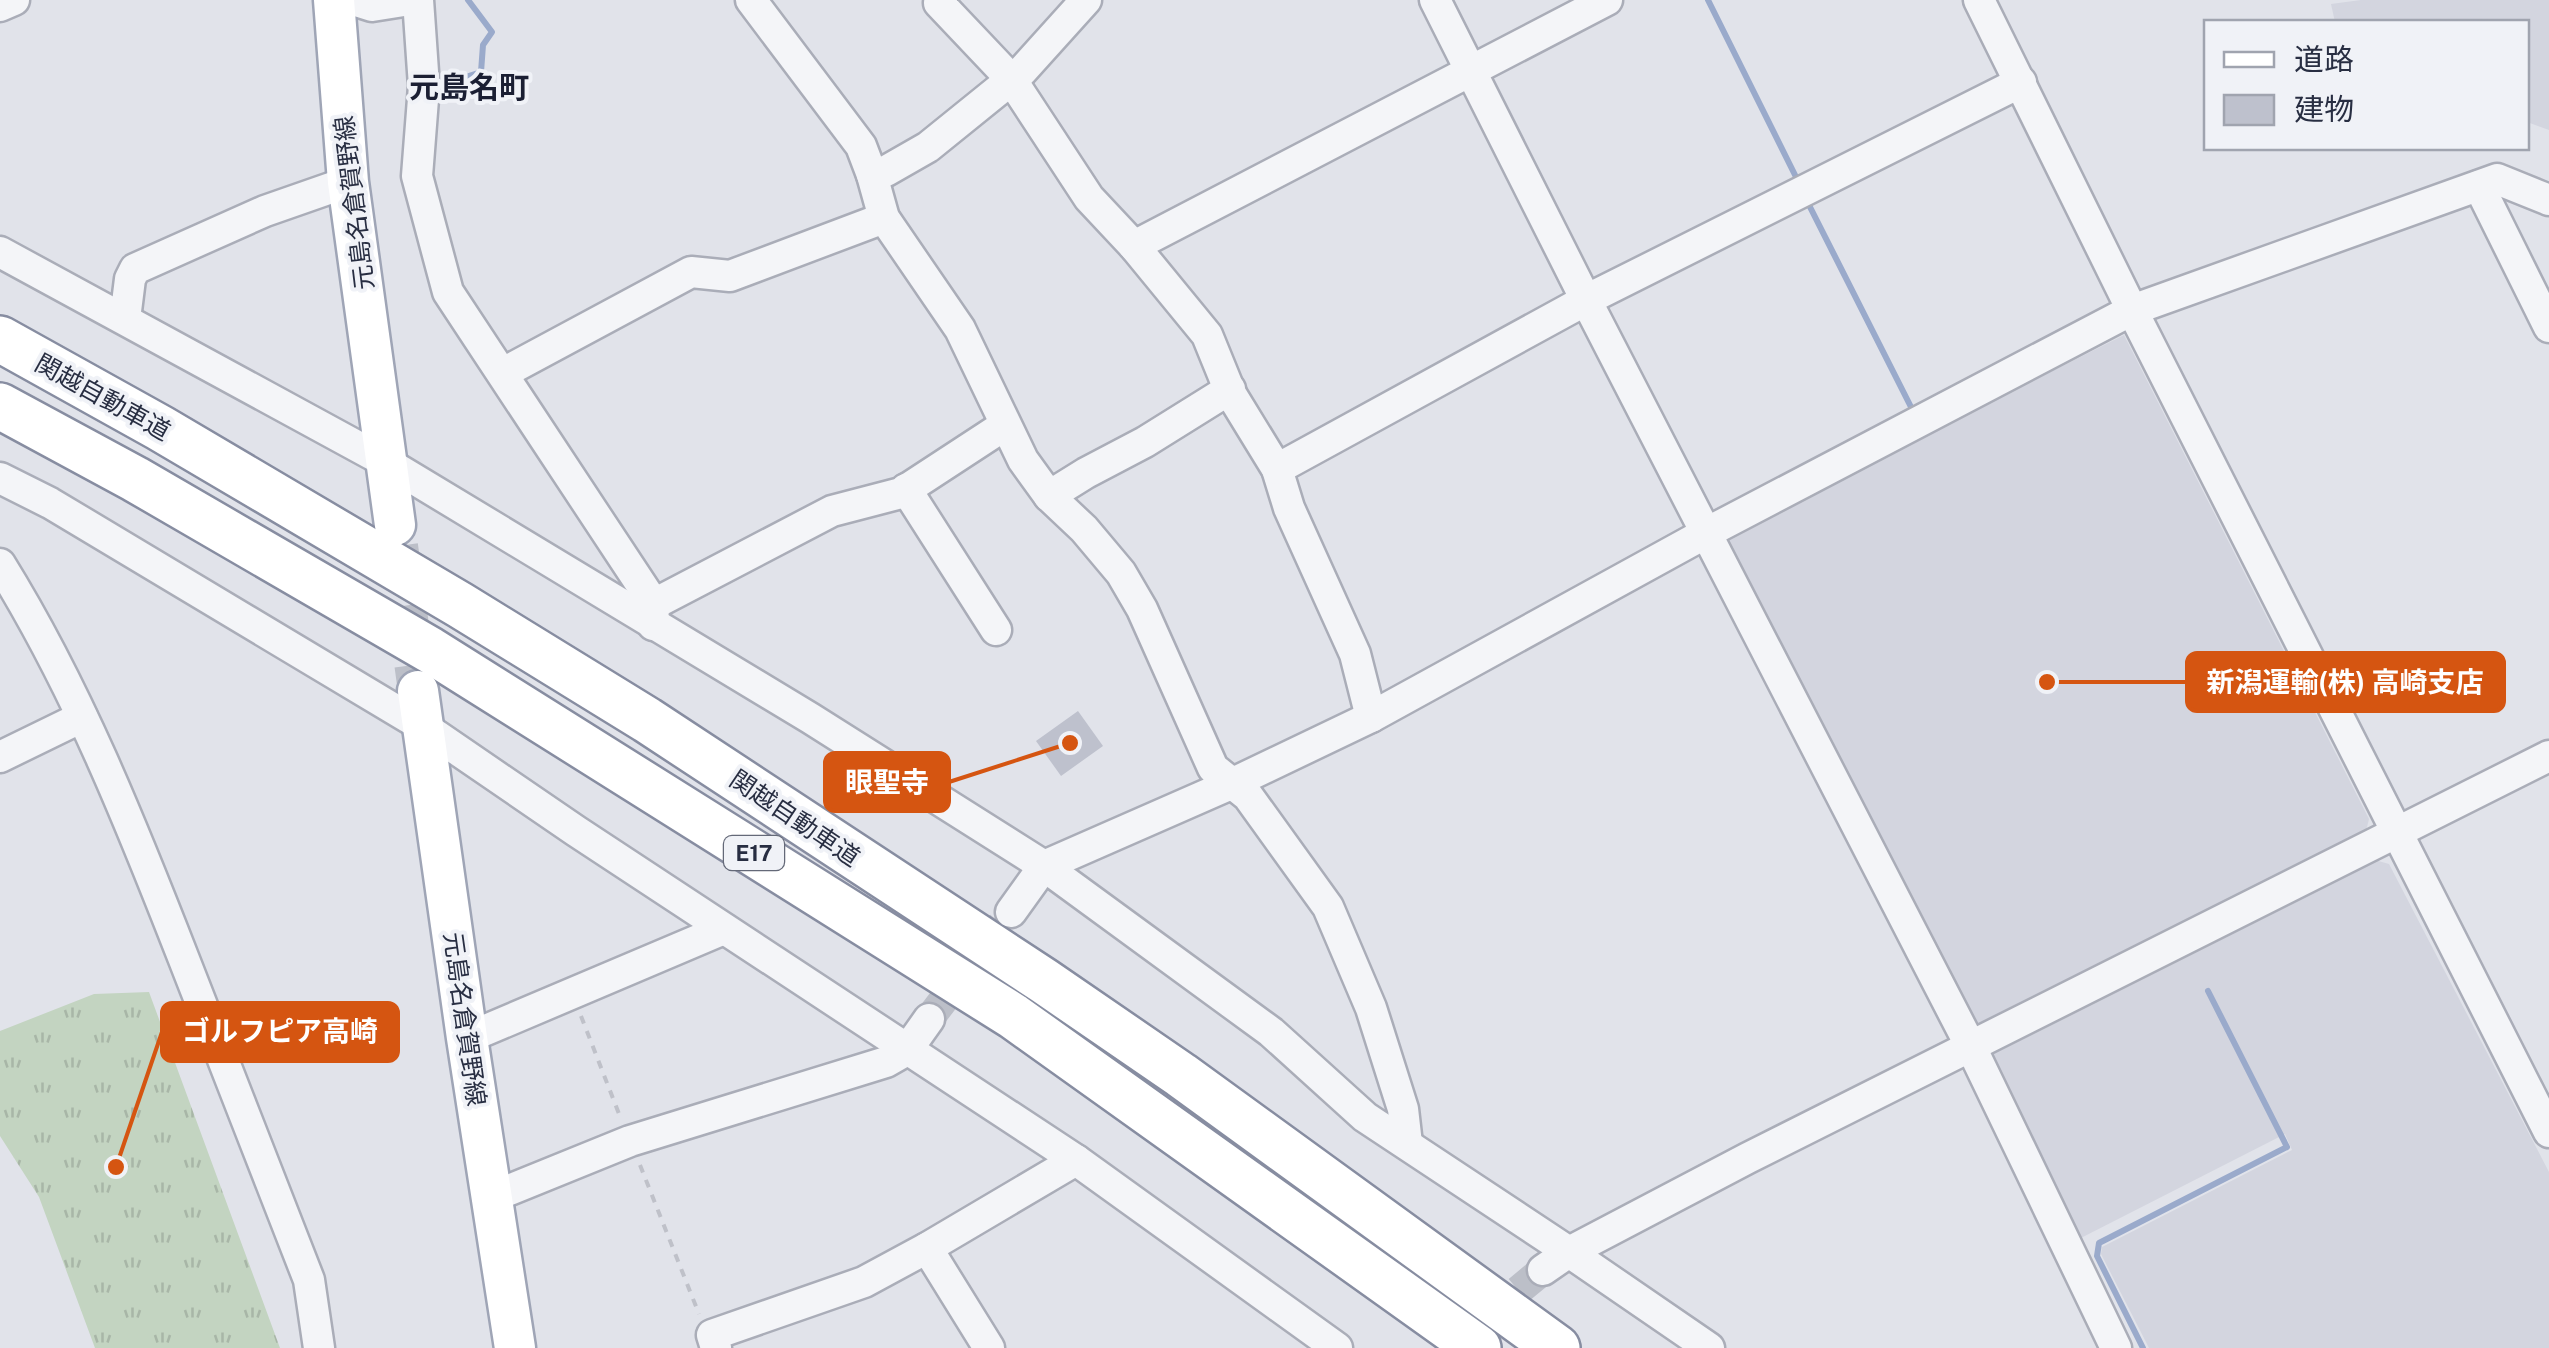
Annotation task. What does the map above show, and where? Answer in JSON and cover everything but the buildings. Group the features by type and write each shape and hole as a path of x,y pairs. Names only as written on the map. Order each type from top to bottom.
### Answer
{"highway":[{"name":"関越自動車道","path":"0,339 160,428 648,720 1044,981 1413,1241 1557,1348"},
{"name":"関越自動車道","path":"0,406 135,479 430,650 996,1005 1478,1348"},
{"path":"1413,1241 1585,1348"}],"main road":[{"name":"元島名倉賀野線","path":"334,0 348,182 395,525"},
{"name":"元島名倉賀野線","path":"421,709 514,1348"}],"street":[{"path":"0,6 14,0"},
{"path":"352,0 372,6 414,0 424,86 417,176 448,292 654,614"},
{"path":"751,0 861,146 884,218 960,330 1023,460 1049,496 1084,529 1120,573 1142,609 1213,768 1248,796 1328,908 1371,1008 1404,1110 1407,1144"},
{"path":"942,0 938,3 1011,79 1089,198 1207,334 1230,389 1277,470 1289,508 1354,654 1371,718"},
{"path":"872,175 928,147 1022,71 1086,0"},
{"path":"1435,0 1971,1047 2116,1348"},
{"path":"1134,246 1607,0"},
{"path":"1979,0 2549,1132"},
{"path":"1277,470 1586,300 2021,82"},
{"path":"1011,912 1044,866 1371,718 1706,533 2132,310 2498,179 2549,200"},
{"path":"125,319 135,269 265,211 348,182"},
{"path":"2479,186 2549,328"},
{"path":"503,374 691,272 730,276 884,218"},
{"path":"0,252 386,462 654,614 1044,866 1271,1032 1365,1117 1710,1348"},
{"path":"1049,496 1230,389"},
{"path":"654,614 832,511 901,493 1005,425"},
{"path":"0,478 50,502 421,709 724,930 1076,1160 1337,1348"},
{"path":"906,490 996,630"},
{"path":"0,564 27,608 82,717 146,862 309,1280 319,1348"},
{"path":"0,758 82,717"},
{"path":"1543,1270 1748,1158 2549,756"},
{"path":"467,1038 724,930"},
{"path":"492,1197 630,1141 886,1062 907,1050 929,1019"},
{"path":"716,1348 712,1335 864,1282 1076,1160"},
{"path":"928,1248 988,1348"}],"shaded area":[{"path":"2361,0 2549,0 2549,130 2529,123 2529,20 2335,20 2331,4"},
{"path":"2124,335 2369,819 2365,835 1978,1031 1724,545 1725,536"},
{"path":"2375,860 2389,864 2549,1172 2549,1348 2149,1348 2101,1254 2102,1247 2292,1150 2285,1134 2075,1241 1989,1052"}],"green space":[{"path":"149,992 280,1348 95,1348 39,1197 0,1136 0,1031 94,994"}],"waterway":[{"path":"432,88 481,72 483,45 492,32 468,0"},
{"path":"1708,0 1797,179"},
{"path":"1808,203 1912,409"},
{"path":"2143,1348 2097,1256 2099,1243 2287,1147 2208,991"}],"tunnel":[{"path":"398,546 418,691"},
{"path":"929,1019 1011,912"},
{"path":"1449,1348 1543,1270"}],"place":[{"name":"新潟運輸(株) 高崎支店","path":"2047,682"},
{"name":"眼聖寺","path":"1070,743"},
{"name":"ゴルフピア高崎","path":"116,1167"}],"district":[{"name":"元島名町","path":"469,88"}]}
